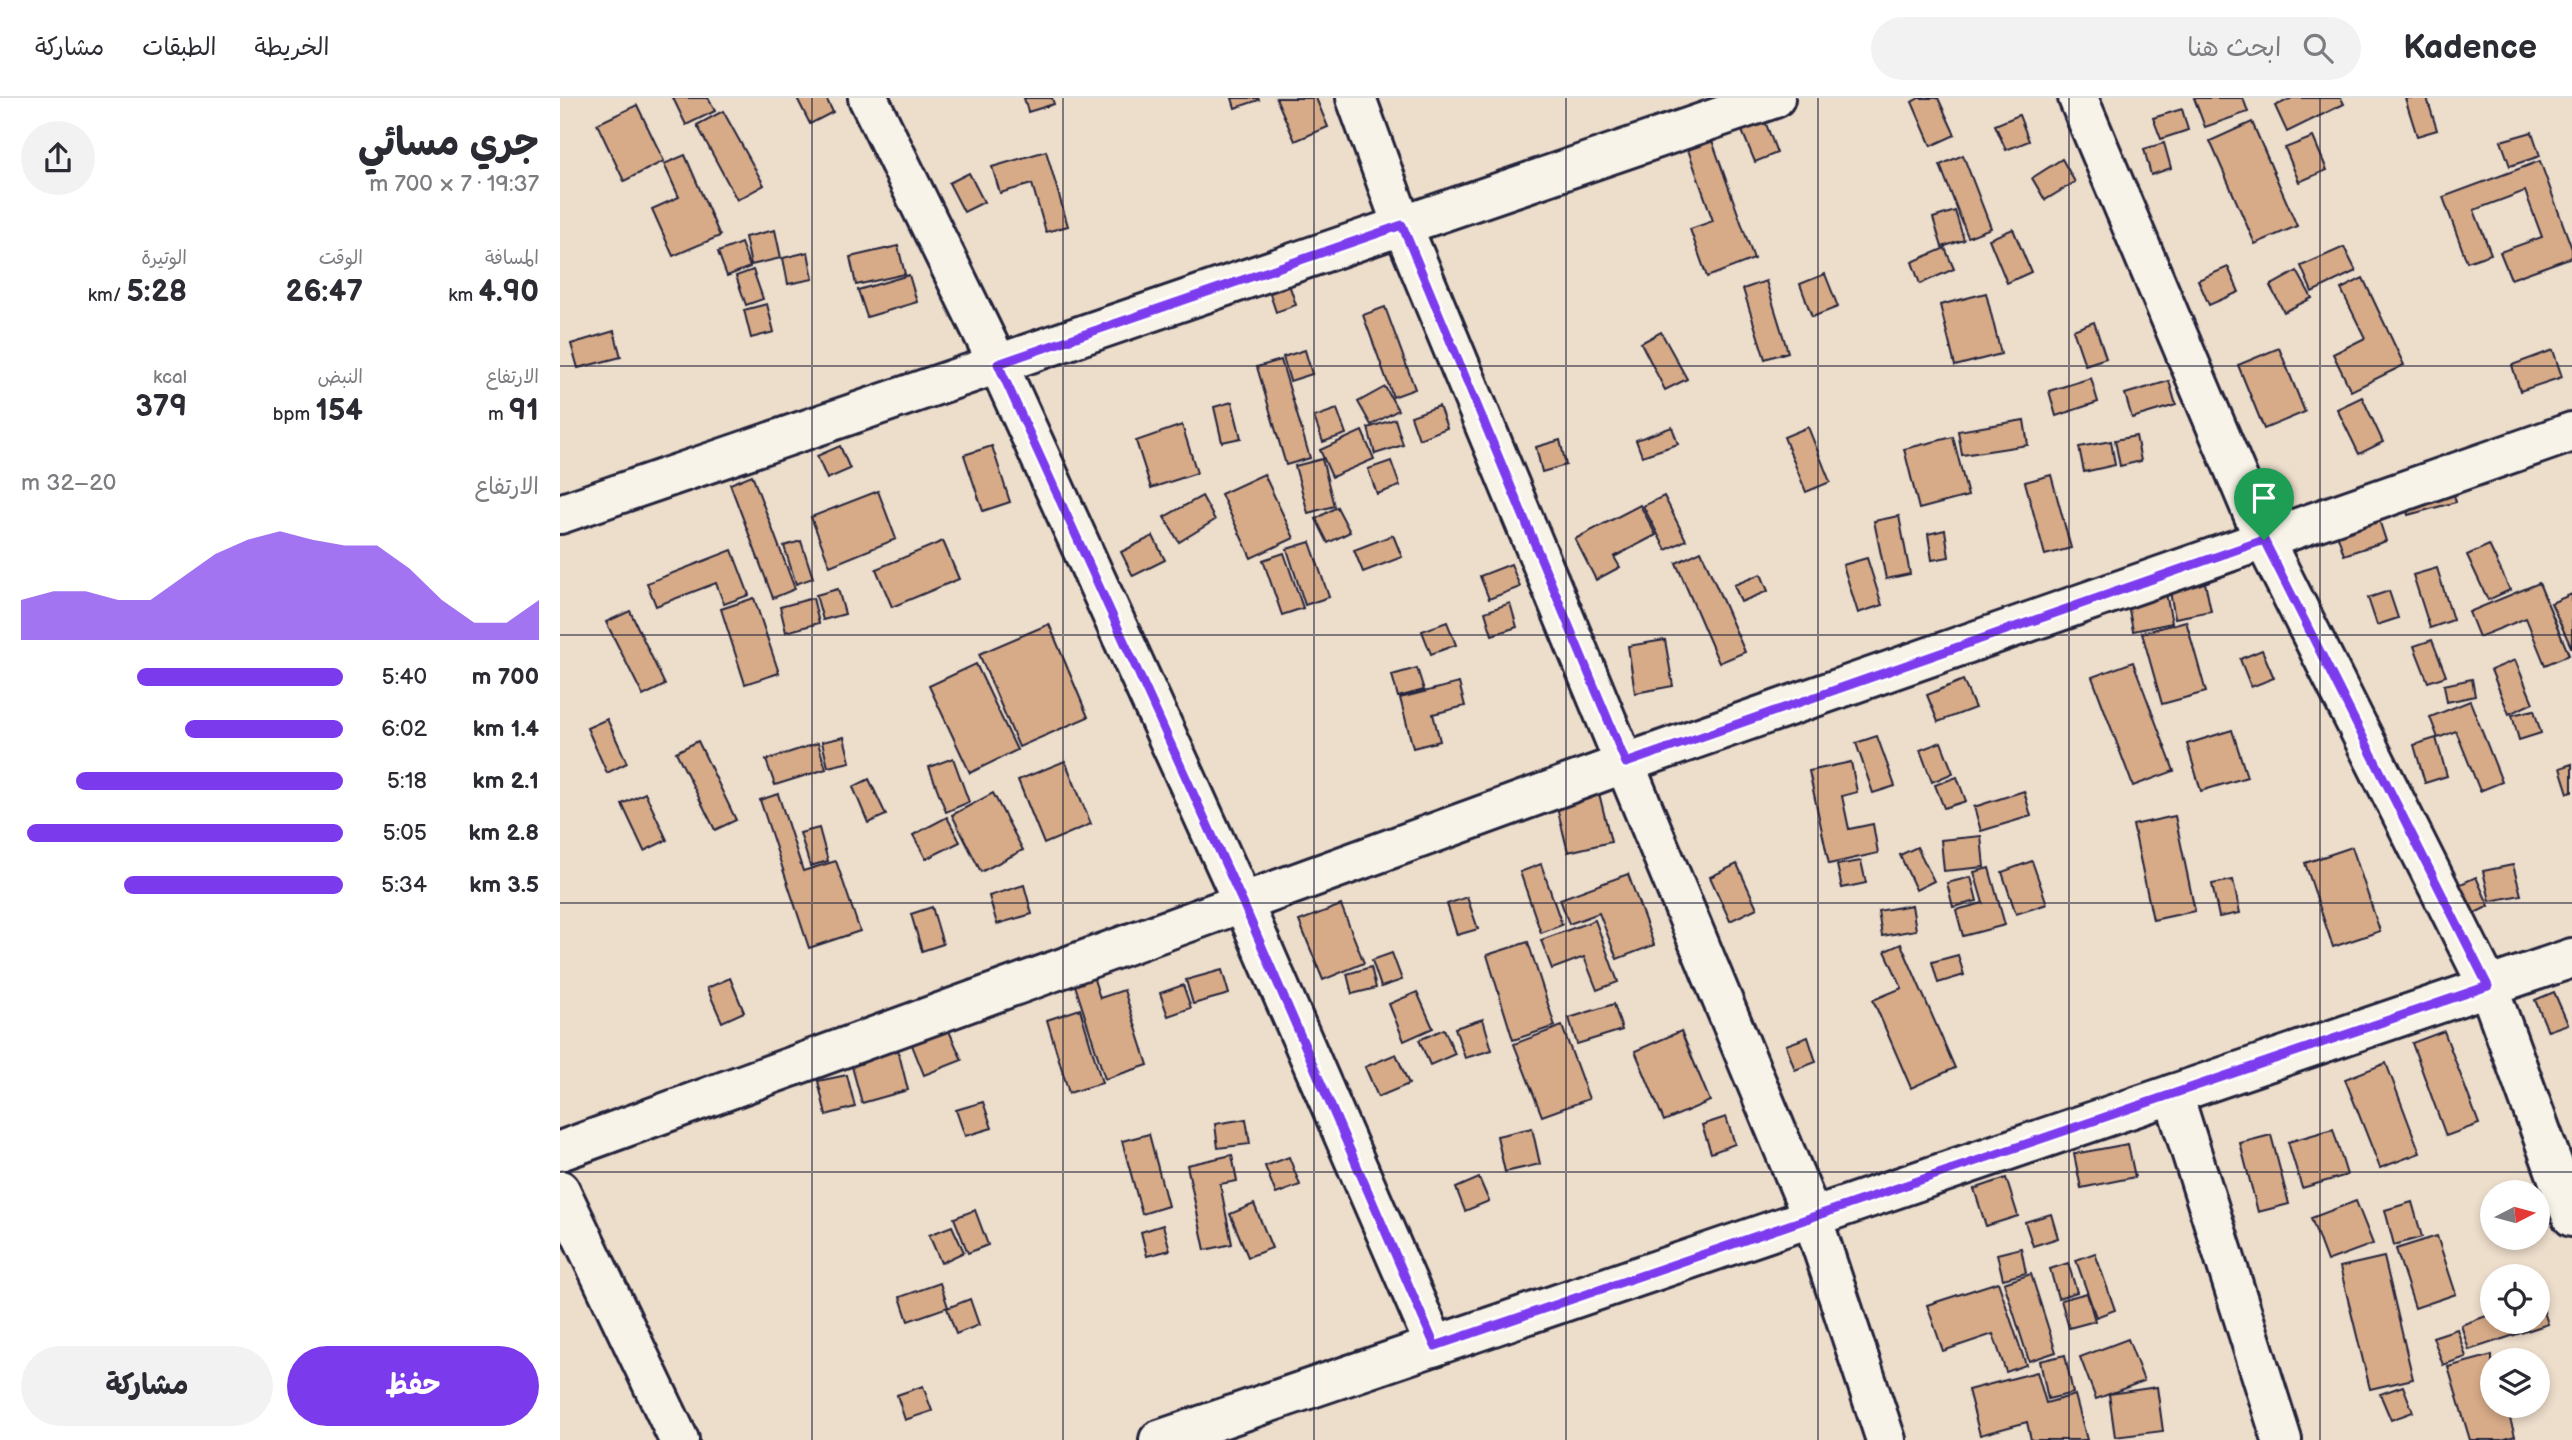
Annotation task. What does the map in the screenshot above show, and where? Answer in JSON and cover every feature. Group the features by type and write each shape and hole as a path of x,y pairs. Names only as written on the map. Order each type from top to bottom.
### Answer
{"street":[{"path":"867,98 998,364 1243,903 1435,1346"},
{"path":"1356,98 1402,225 1812,1217 1886,1440"},
{"path":"560,514 1775,98"},
{"path":"2078,98 2264,540 2488,986 2572,1217"},
{"path":"560,1151 1626,763 2572,432"},
{"path":"1159,1440 2572,958"},
{"path":"2172,1094 2282,1440"},
{"path":"560,1190 679,1440"}],"building":[{"path":"673,98 708,98 715,111 686,125"},
{"path":"797,98 826,98 833,112 810,124"},
{"path":"1024,98 1052,98 1054,104 1028,112"},
{"path":"1232,98 1258,98 1259,100 1235,108"},
{"path":"1276,98 1316,98 1328,127 1295,141"},
{"path":"1919,98 1938,98 1955,135 1931,146 1912,102"},
{"path":"2194,98 2243,98 2248,112 2205,127"},
{"path":"2292,98 2341,98 2344,104 2287,132 2275,106"},
{"path":"2405,98 2427,98 2437,130 2417,136"},
{"path":"637,105 664,161 624,181 597,124"},
{"path":"2182,109 2188,130 2161,139 2153,118"},
{"path":"723,111 764,185 737,200 697,125"},
{"path":"2019,115 2029,141 2006,150 1995,125"},
{"path":"1763,116 1777,153 1755,162 1740,126"},
{"path":"2252,122 2297,226 2255,244 2210,141"},
{"path":"1709,132 1754,259 1707,277 1690,229 1713,221 1685,141"},
{"path":"2532,132 2540,156 2510,166 2501,141"},
{"path":"2313,137 2327,170 2299,182 2285,148"},
{"path":"2164,143 2171,168 2151,175 2144,149"},
{"path":"1046,151 1068,226 1046,232 1032,184 1000,193 992,167"},
{"path":"685,155 720,236 673,256 652,209 679,197 664,164"},
{"path":"1963,155 1991,228 1968,237 1940,165"},
{"path":"2062,159 2075,182 2045,200 2032,178"},
{"path":"2540,161 2572,249 2572,257 2511,279 2500,252 2542,237 2525,191 2474,210 2491,254 2467,262 2443,197"},
{"path":"969,173 984,202 964,212 949,183"},
{"path":"1955,211 1964,240 1942,247 1933,218"},
{"path":"2013,229 2031,272 2007,283 1989,239"},
{"path":"775,230 781,258 751,265 745,237"},
{"path":"741,243 750,267 727,276 718,252"},
{"path":"898,246 905,274 856,285 850,257"},
{"path":"2344,247 2356,271 2312,292 2301,266"},
{"path":"1945,248 1954,269 1920,284 1912,262"},
{"path":"808,252 813,279 788,284 783,258"},
{"path":"2228,267 2239,292 2209,305 2198,280"},
{"path":"753,270 763,299 746,305 736,276"},
{"path":"2297,271 2312,298 2284,312 2270,286"},
{"path":"1825,274 1838,307 1812,317 1800,284"},
{"path":"909,275 917,302 867,317 858,290"},
{"path":"1287,278 1296,305 1276,312 1267,285"},
{"path":"2363,278 2404,365 2351,391 2333,354 2365,338 2341,289"},
{"path":"1766,281 1788,352 1765,359 1743,289"},
{"path":"1986,293 2001,354 1955,366 1940,305"},
{"path":"767,304 774,332 751,338 744,310"},
{"path":"1385,307 1415,389 1393,397 1363,315"},
{"path":"2094,322 2106,358 2085,365 2073,330"},
{"path":"614,331 621,357 578,368 571,344"},
{"path":"1661,332 1687,379 1665,390 1641,343"},
{"path":"2279,348 2305,412 2264,429 2238,365"},
{"path":"1305,350 1312,374 1290,381 1283,357"},
{"path":"2553,350 2562,377 2520,391 2512,365"},
{"path":"1281,360 1310,458 1286,465 1257,367"},
{"path":"2091,378 2098,402 2056,416 2049,391"},
{"path":"2169,381 2176,405 2132,418 2125,394"},
{"path":"1385,387 1398,410 1371,425 1358,402"},
{"path":"2362,397 2383,442 2359,454 2337,409"},
{"path":"1232,402 1241,438 1222,442 1214,407"},
{"path":"1439,406 1447,428 1419,439 1411,416"},
{"path":"1337,409 1346,434 1323,442 1314,417"},
{"path":"1395,419 1403,445 1375,454 1368,428"},
{"path":"2024,420 2028,445 1962,455 1958,431"},
{"path":"1182,425 1197,473 1151,488 1136,441"},
{"path":"1672,427 1678,444 1642,456 1636,440"},
{"path":"1808,427 1830,482 1806,492 1784,437"},
{"path":"1362,431 1374,459 1332,477 1320,450"},
{"path":"2136,436 2141,461 2120,466 2115,440"},
{"path":"1953,437 1968,496 1919,509 1904,449"},
{"path":"1560,440 1566,465 1542,472 1536,447"},
{"path":"2111,441 2115,465 2084,472 2079,447"},
{"path":"840,446 850,469 827,479 817,456"},
{"path":"992,446 1010,502 983,511 964,455"},
{"path":"1322,459 1334,506 1308,513 1295,466"},
{"path":"1391,461 1400,486 1377,494 1368,469"},
{"path":"2448,473 2456,502 2408,515 2400,485"},
{"path":"1264,474 1294,538 1251,558 1221,494"},
{"path":"752,475 795,589 773,598 730,484"},
{"path":"2051,475 2071,548 2045,555 2025,482"},
{"path":"878,491 896,539 830,566 811,517"},
{"path":"1202,496 1215,520 1179,542 1164,517"},
{"path":"1664,496 1686,540 1666,550 1643,506"},
{"path":"2372,498 2386,541 2344,555 2330,512"},
{"path":"1640,505 1656,535 1614,557 1620,567 1596,580 1575,539"},
{"path":"1337,507 1350,532 1328,543 1316,519"},
{"path":"1899,516 1910,574 1886,579 1874,521"},
{"path":"1945,530 1949,557 1932,560 1928,534"},
{"path":"1393,535 1402,557 1363,572 1354,550"},
{"path":"1153,536 1165,560 1133,576 1121,552"},
{"path":"801,541 813,578 796,584 784,546"},
{"path":"943,541 959,579 892,607 876,569"},
{"path":"1310,542 1329,597 1305,605 1287,549"},
{"path":"2489,545 2510,590 2488,600 2467,555"},
{"path":"732,550 749,595 724,604 716,583 656,606 647,583"},
{"path":"1701,551 1745,652 1719,663 1676,563"},
{"path":"1284,553 1303,608 1282,615 1263,560"},
{"path":"1867,558 1882,605 1858,613 1843,565"},
{"path":"1511,564 1520,587 1489,599 1480,576"},
{"path":"2201,564 2211,611 2175,618 2166,571"},
{"path":"2437,568 2453,620 2430,628 2413,575"},
{"path":"1761,574 1768,591 1741,602 1734,585"},
{"path":"2162,574 2172,623 2133,631 2124,583"},
{"path":"2539,583 2569,655 2545,665 2526,618 2479,637 2469,612"},
{"path":"838,589 845,614 823,620 816,595"},
{"path":"2389,591 2398,618 2377,625 2368,598"},
{"path":"2572,594 2572,649 2551,603"},
{"path":"754,598 779,673 745,684 721,609"},
{"path":"813,598 819,623 786,632 780,607"},
{"path":"1510,603 1517,627 1492,635 1485,612"},
{"path":"630,611 665,685 643,696 606,622"},
{"path":"2186,621 2206,692 2162,704 2142,633"},
{"path":"1447,622 1456,645 1431,654 1422,631"},
{"path":"1049,624 1088,717 1019,747 979,654"},
{"path":"1665,640 1673,686 1635,693 1628,646"},
{"path":"2432,640 2446,676 2428,682 2414,646"},
{"path":"2262,650 2274,678 2251,687 2240,659"},
{"path":"2515,660 2533,703 2509,714 2491,670"},
{"path":"2133,662 2174,771 2133,786 2092,677"},
{"path":"976,664 1017,750 970,773 929,686"},
{"path":"1417,668 1424,690 1398,697 1392,675"},
{"path":"2472,679 2475,696 2447,702 2444,685"},
{"path":"1963,680 1975,708 1938,722 1927,695"},
{"path":"1459,683 1465,706 1433,714 1440,741 1413,748 1400,698"},
{"path":"2470,701 2502,782 2480,791 2456,731 2438,738 2430,717"},
{"path":"2534,710 2541,733 2519,740 2512,715"},
{"path":"607,719 627,763 607,773 587,728"},
{"path":"2232,730 2247,777 2201,791 2187,744"},
{"path":"1877,736 1895,786 1873,793 1856,743"},
{"path":"844,737 850,762 828,767 822,742"},
{"path":"2436,738 2447,776 2425,783 2414,745"},
{"path":"698,741 736,820 715,830 676,752"},
{"path":"1941,742 1953,773 1932,782 1920,750"},
{"path":"818,743 826,769 775,785 766,760"},
{"path":"953,758 969,802 946,812 929,767"},
{"path":"1065,761 1091,824 1044,844 1018,780"},
{"path":"1851,762 1857,792 1842,796 1849,829 1873,824 1878,853 1829,864 1809,771"},
{"path":"2572,764 2572,792 2568,793 2560,768"},
{"path":"1594,773 1611,842 1568,852 1551,783"},
{"path":"1957,777 1966,801 1944,808 1935,785"},
{"path":"869,779 886,815 868,823 853,787"},
{"path":"2024,791 2031,816 1981,831 1974,807"},
{"path":"645,793 667,840 644,851 622,804"},
{"path":"993,793 1023,850 981,872 952,815"},
{"path":"778,794 803,871 836,861 860,931 809,948 760,800"},
{"path":"2175,816 2195,911 2153,920 2133,825"},
{"path":"947,817 960,842 926,859 913,835"},
{"path":"819,828 828,861 810,866 800,833"},
{"path":"1981,836 1984,867 1944,871 1941,840"},
{"path":"1917,847 1934,881 1916,890 1900,855"},
{"path":"2352,847 2380,931 2333,947 2305,863"},
{"path":"1861,861 1866,883 1842,888 1837,865"},
{"path":"2032,861 2047,904 2016,914 2002,872"},
{"path":"1541,864 1562,925 1541,933 1520,872"},
{"path":"1737,864 1757,908 1730,921 1710,877"},
{"path":"2513,865 2521,895 2490,901 2483,871"},
{"path":"1989,868 2005,925 1963,936 1956,910 1983,903 1974,872"},
{"path":"1628,874 1654,945 1617,959 1599,913 1569,924 1560,899"},
{"path":"1971,877 1977,901 1953,907 1947,883"},
{"path":"2476,877 2489,906 2467,917 2454,887"},
{"path":"2233,880 2240,913 2219,917 2212,884"},
{"path":"1024,885 1032,914 997,924 989,896"},
{"path":"1467,897 1478,929 1457,935 1447,904"},
{"path":"1341,905 1364,963 1323,980 1299,921"},
{"path":"1912,905 1916,930 1882,936 1878,911"},
{"path":"932,907 943,944 922,951 911,914"},
{"path":"1595,920 1618,982 1597,990 1584,957 1552,969 1541,940"},
{"path":"1528,942 1555,1026 1513,1040 1487,955"},
{"path":"1901,944 1955,1068 1911,1088 1873,1000 1902,988 1885,951"},
{"path":"1392,953 1402,980 1381,987 1372,960"},
{"path":"1958,955 1964,975 1938,983 1932,962"},
{"path":"1371,967 1376,988 1352,994 1347,974"},
{"path":"1222,970 1229,994 1193,1004 1186,980"},
{"path":"1092,973 1100,998 1124,990 1148,1065 1105,1079 1073,979"},
{"path":"730,978 744,1012 722,1022 707,988"},
{"path":"1183,985 1191,1008 1168,1016 1160,993"},
{"path":"1417,992 1433,1028 1404,1041 1389,1004"},
{"path":"2554,992 2568,1024 2548,1031 2535,1000"},
{"path":"1614,1004 1622,1030 1577,1044 1569,1018"},
{"path":"1080,1009 1102,1083 1069,1093 1047,1020"},
{"path":"977,1019 949,1031 962,1060 924,1075 910,1040"},
{"path":"1483,1019 1492,1050 1465,1058 1455,1028"},
{"path":"1562,1026 1589,1099 1542,1116 1514,1044"},
{"path":"1444,1029 1455,1054 1430,1065 1419,1040"},
{"path":"1681,1031 1710,1101 1664,1121 1635,1051"},
{"path":"2444,1031 2479,1124 2446,1136 2412,1043"},
{"path":"1808,1037 1816,1062 1795,1070 1786,1045"},
{"path":"898,1050 908,1090 862,1103 851,1063"},
{"path":"1396,1054 1409,1084 1378,1097 1365,1067"},
{"path":"2386,1063 2420,1153 2380,1168 2345,1079"},
{"path":"847,1075 855,1107 826,1115 818,1081"},
{"path":"983,1102 992,1128 965,1136 956,1110"},
{"path":"1726,1117 1735,1144 1711,1153 1702,1125"},
{"path":"1246,1119 1250,1144 1218,1148 1215,1124"},
{"path":"1532,1128 1540,1164 1505,1172 1497,1136"},
{"path":"2333,1129 2347,1175 2302,1188 2288,1142"},
{"path":"1149,1134 1168,1206 1142,1214 1122,1141"},
{"path":"2271,1135 2289,1204 2258,1212 2240,1143"},
{"path":"2128,1144 2135,1177 2081,1188 2074,1154"},
{"path":"1232,1155 1237,1181 1220,1184 1232,1244 1205,1250 1187,1165"},
{"path":"1289,1157 1300,1185 1276,1194 1265,1166"},
{"path":"1479,1178 1489,1201 1465,1211 1456,1188"},
{"path":"2006,1178 2018,1216 1986,1226 1974,1189"},
{"path":"2356,1201 2373,1244 2327,1261 2311,1218"},
{"path":"2412,1202 2422,1237 2394,1245 2385,1210"},
{"path":"1254,1204 1272,1248 1248,1257 1230,1214"},
{"path":"975,1210 988,1245 968,1253 954,1218"},
{"path":"2051,1214 2058,1238 2033,1246 2025,1222"},
{"path":"1163,1225 1170,1250 1147,1256 1141,1232"},
{"path":"952,1226 964,1252 941,1263 929,1235"},
{"path":"2437,1236 2456,1294 2415,1308 2396,1249"},
{"path":"2021,1248 2026,1273 2003,1279 1997,1254"},
{"path":"2095,1253 2115,1310 2096,1317 2076,1260"},
{"path":"2384,1257 2413,1379 2370,1389 2340,1267"},
{"path":"2068,1263 2077,1292 2058,1298 2050,1269"},
{"path":"2031,1274 2056,1352 2029,1361 2004,1283"},
{"path":"1998,1282 2026,1365 2006,1372 1993,1334 1943,1351 1927,1305"},
{"path":"940,1283 948,1307 908,1321 900,1297"},
{"path":"2087,1293 2095,1321 2069,1328 2061,1300"},
{"path":"970,1299 979,1325 956,1334 947,1308"},
{"path":"2480,1318 2480,1334 2518,1334 2469,1350 2461,1325"},
{"path":"2457,1329 2466,1357 2443,1365 2433,1337"},
{"path":"2128,1339 2144,1381 2096,1399 2080,1357"},
{"path":"2065,1355 2073,1393 2048,1399 2040,1361"},
{"path":"2480,1358 2480,1418 2510,1418 2515,1436 2502,1440 2470,1440 2448,1367"},
{"path":"2037,1372 2046,1403 2075,1395 2087,1440 2031,1440 2027,1422 1980,1435 1968,1390"},
{"path":"923,1386 932,1411 905,1420 897,1395"},
{"path":"2403,1386 2413,1412 2391,1420 2380,1394"},
{"path":"2157,1387 2163,1431 2115,1437 2109,1394"}],"route":[{"path":"1402,225 1626,763 2264,540 2488,986 1435,1346 1243,903 998,364 1402,225"}]}
